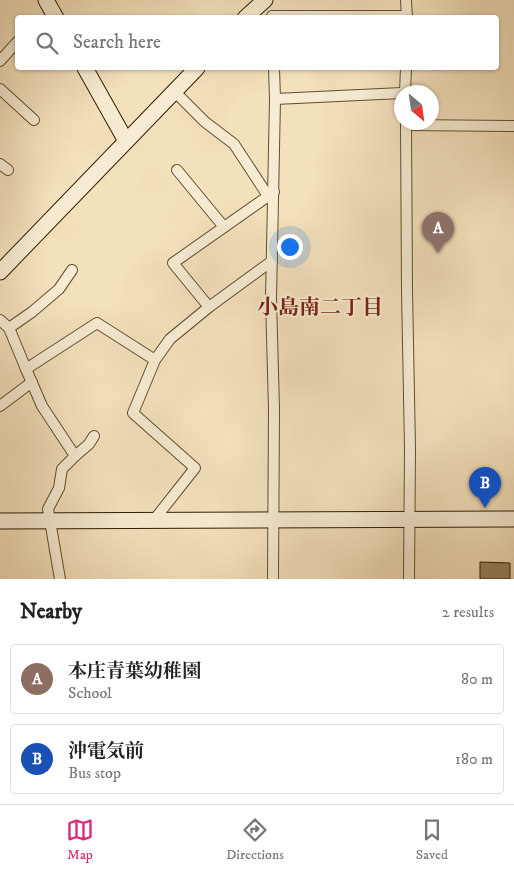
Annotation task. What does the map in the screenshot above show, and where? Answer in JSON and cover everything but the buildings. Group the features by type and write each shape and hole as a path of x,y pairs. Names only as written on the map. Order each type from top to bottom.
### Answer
{"street":[{"path":"248,15 265,0"},
{"path":"271,0 272,15"},
{"path":"406,0 407,15"},
{"path":"0,61 15,44"},
{"path":"86,70 126,140"},
{"path":"0,272 195,70"},
{"path":"273,579 271,194 276,99 274,70"},
{"path":"405,85 406,70"},
{"path":"0,89 34,120"},
{"path":"174,91 205,122 234,144 271,194"},
{"path":"276,99 394,94"},
{"path":"439,125 514,126"},
{"path":"406,130 410,449 409,579"},
{"path":"177,170 224,227"},
{"path":"209,307 173,263 271,194"},
{"path":"154,520 195,468 133,413 155,360 170,339 209,307 272,261"},
{"path":"9,328 32,312 59,289 72,270"},
{"path":"0,320 9,328 42,406 75,456"},
{"path":"26,369 97,323 155,360"},
{"path":"0,406 32,382"},
{"path":"60,579 48,509 59,488 62,469 94,436"},
{"path":"0,521 514,519"}],"place":[{"name":"本庄青葉幼稚園","path":"438,253"},
{"name":"沖電気前","path":"485,508"}],"district":[{"name":"小島南二丁目","path":"320,307"}]}
